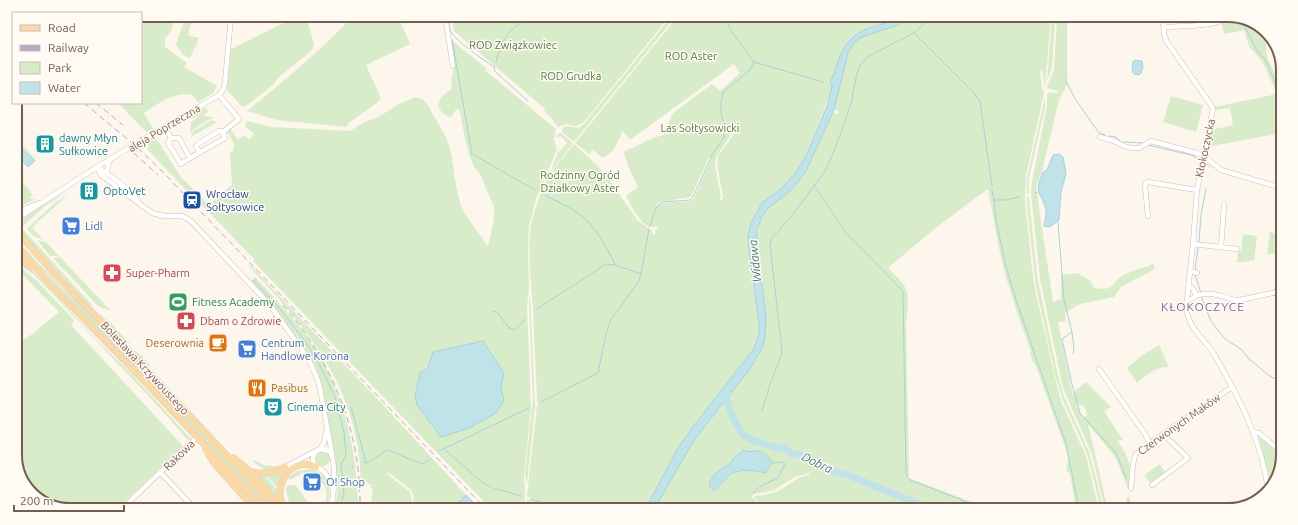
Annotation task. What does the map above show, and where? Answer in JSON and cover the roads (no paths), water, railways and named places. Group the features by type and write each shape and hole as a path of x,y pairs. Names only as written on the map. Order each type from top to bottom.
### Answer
{"main road":[{"name":"Bolesława Krzywoustego","path":"22,238 271,503"},
{"name":"Bolesława Krzywoustego","path":"22,252 259,503"},
{"path":"22,260 47,280"},
{"path":"204,444 213,462 249,503"},
{"path":"221,449 249,471 279,503"},
{"path":"282,503 280,499 281,483 285,475 299,466 308,465 318,468"},
{"path":"249,471 268,473 285,467"},
{"path":"244,497 246,503"}],"street":[{"path":"199,152 196,146 198,144 219,131 223,132 239,119 219,95 223,90 225,83 230,22"},
{"path":"447,22 452,66"},
{"name":"Kłokoczycka","path":"1163,22 1164,34 1167,42 1212,107 1212,118 1197,190 1189,286 1186,300 1187,314 1192,327 1214,355 1232,387 1253,432 1261,457 1267,483"},
{"path":"1164,27 1217,22"},
{"name":"aleja Poprzeczna","path":"22,216 97,167 219,95"},
{"path":"165,127 171,138"},
{"path":"171,138 168,143 181,164 225,138 223,132"},
{"path":"1100,137 1130,148 1139,148 1151,141 1190,150 1221,170 1276,186"},
{"path":"171,138 178,138 190,158"},
{"path":"107,173 108,165 111,159"},
{"path":"97,167 107,173 132,194 142,205"},
{"path":"97,167 101,175"},
{"path":"87,174 92,173 101,175 152,213 159,216 180,216 191,221 270,305 309,360 320,388 333,462 334,491 332,503"},
{"path":"1148,216 1146,183 1148,182 1197,190"},
{"name":"aleja Poprzeczna","path":"22,210 39,204"},
{"path":"1221,247 1224,205"},
{"path":"1193,244 1237,249"},
{"path":"1190,271 1197,273"},
{"path":"1189,286 1199,295"},
{"path":"1186,300 1192,299 1199,295 1217,294 1235,300 1276,292"},
{"path":"1099,369 1145,434 1150,444"},
{"name":"Czerwonych Maków","path":"1131,488 1134,459 1136,454 1232,387"},
{"path":"326,424 325,442 313,459 318,468 328,477 334,491"},
{"path":"1253,432 1259,433 1276,447"},
{"path":"1152,484 1188,458 1163,434"},
{"name":"Rakowa","path":"128,503 197,437"},
{"path":"285,467 325,449 332,454"},
{"path":"318,468 327,469 333,462"},
{"name":"Rakowa","path":"161,473 189,503"}],"water":[{"name":"Widawa","path":"887,22 902,22 896,26 860,38 855,42 848,53 834,110 805,173 792,189 768,208 762,217 757,230 757,247 766,316 765,338 762,348 750,369 694,440 658,503 649,503 678,448 753,350 759,334 759,323 749,249 748,235 751,223 762,203 782,188 797,171 808,152 827,106 832,86 830,82 841,54 848,42 854,36 867,29"},
{"path":"1135,60 1142,61 1143,67 1139,75 1134,74 1132,71 1133,62"},
{"path":"22,148 35,161 28,167 22,160"},
{"path":"1059,154 1063,157 1066,174 1061,192 1059,220 1050,227 1044,226 1046,210 1038,189 1043,172 1047,170 1053,155"},
{"path":"483,341 504,373 501,387 504,401 496,413 469,428 441,437 417,405 415,396 420,373 428,368 433,352"},
{"path":"743,450 749,452 759,451 766,455 772,463 765,473 749,470 733,473 714,491 709,486 713,477 717,472 731,463 732,460"},
{"path":"466,495 474,503 459,503"}],"waterway":[{"path":"449,22 451,32 458,40 495,67 494,70 528,101"},
{"path":"496,62 502,44 510,31 523,22"},
{"path":"650,226 654,212 660,204 663,202 690,200 693,197 712,155 724,137 724,123 721,114 723,92 749,71 754,62 730,29 728,22"},
{"path":"917,31 925,22"},
{"path":"1066,22 1066,81 1075,99 1099,133 1105,135"},
{"path":"1244,25 1257,51 1265,59 1276,84"},
{"path":"915,32 914,33 971,90 980,101 992,186"},
{"path":"762,411 782,350 770,245 772,238 794,213 825,171 848,114 857,73 863,62 867,57 914,33"},
{"path":"452,40 472,154 535,190"},
{"path":"754,62 823,82"},
{"path":"1109,136 1116,137 1120,141"},
{"path":"1124,142 1142,143"},
{"path":"1148,145 1191,155 1200,160"},
{"path":"1205,162 1210,167"},
{"path":"814,185 846,233 903,291 906,474 910,480 969,503"},
{"path":"1199,242 1201,215 1206,189"},
{"path":"992,190 994,200 1005,200 1019,197"},
{"path":"545,195 574,210 584,218 600,236 615,264"},
{"path":"994,200 996,220 1006,267 1066,444 1078,503"},
{"path":"1058,222 1064,300 1072,332 1062,339 1072,384 1080,413 1116,453 1126,478"},
{"path":"537,309 606,264 615,265 641,274 649,229"},
{"path":"1195,270 1198,248"},
{"path":"541,402 598,373 606,334 611,320 639,281 641,274"},
{"path":"1195,275 1201,293"},
{"path":"253,280 281,310 306,343 318,362 335,397 344,432 346,456 341,464 344,494 342,500"},
{"path":"1201,296 1211,321 1224,338 1242,350 1249,359 1271,377 1276,379"},
{"path":"493,311 497,312 509,328 515,330 525,319"},
{"path":"1072,332 1074,348 1073,353"},
{"name":"Dobra","path":"726,392 730,412 743,435 752,440 777,448 786,448 791,453 804,456 828,470 848,475 917,503"},
{"path":"351,407 366,462"},
{"path":"439,451 529,408"},
{"path":"444,449 483,483 491,487"},
{"path":"364,463 371,461 387,450 422,464 431,459"},
{"path":"753,493 761,486 778,478 785,464 781,462 772,463"},
{"path":"494,488 521,496"},
{"path":"531,499 544,503"},
{"path":"753,499 756,503"},
{"path":"750,503 754,500"}],"railway":[{"path":"85,104 158,167 480,503"},
{"path":"97,104 123,125"},
{"path":"134,153 158,175"},
{"path":"283,305 316,350 329,373 340,398 349,424 355,451 359,479 360,503"}],"place":[{"name":"dawny Młyn Sułkowice","path":"45,144"},
{"name":"OptoVet","path":"89,191"},
{"name":"Wrocław Sołtysowice","path":"192,200"},
{"name":"Lidl","path":"71,226"},
{"name":"Super-Pharm","path":"112,273"},
{"name":"Fitness Academy","path":"178,302"},
{"name":"Dbam o Zdrowie","path":"186,321"},
{"name":"Deserownia","path":"218,343"},
{"name":"Centrum Handlowe Korona","path":"247,349"},
{"name":"Pasibus","path":"257,388"},
{"name":"Cinema City","path":"273,407"},
{"name":"O! Shop","path":"312,482"}],"district":[{"name":"KŁOKOCZYCE","path":"1203,307"}],"park label":[{"name":"ROD Związkowiec","path":"513,45"},
{"name":"ROD Aster","path":"691,56"},
{"name":"ROD Grudka","path":"571,76"},
{"name":"Las Sołtysowicki","path":"700,128"},
{"name":"Rodzinny Ogród Działkowy Aster","path":"580,181"}]}
